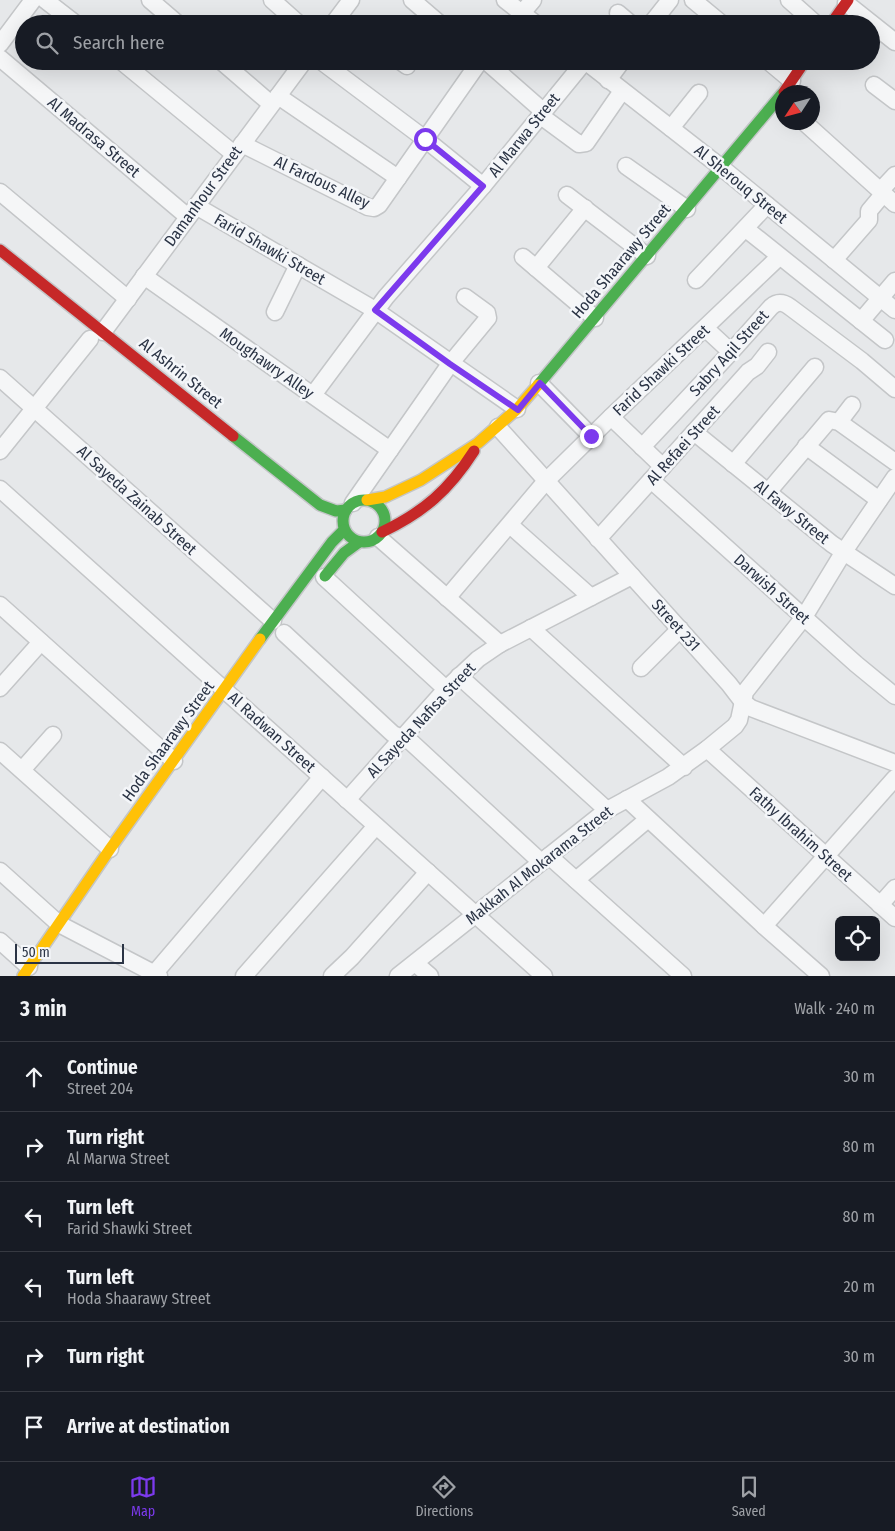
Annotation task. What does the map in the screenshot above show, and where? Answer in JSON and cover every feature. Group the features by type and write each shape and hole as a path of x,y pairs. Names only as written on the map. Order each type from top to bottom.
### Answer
{"street":[{"path":"22,15 33,0"},
{"path":"45,0 64,15"},
{"path":"150,0 168,15"},
{"path":"272,0 289,15"},
{"path":"343,15 351,0"},
{"path":"412,0 430,15"},
{"path":"505,0 525,15"},
{"path":"522,13 533,0"},
{"path":"658,15 670,0"},
{"path":"693,0 711,15"},
{"path":"789,0 806,15"},
{"path":"837,15 847,1 865,15"},
{"path":"0,44 15,24"},
{"path":"880,26 893,36"},
{"name":"Al Madrasa Street","path":"0,58 192,212"},
{"name":"Al Fardous Alley","path":"133,70 238,149 370,208 378,205 474,70"},
{"path":"233,70 275,100 398,178"},
{"name":"Damanhour Street","path":"0,451 93,337 128,299 297,70"},
{"path":"332,70 425,139 483,186"},
{"path":"496,70 542,114 580,144 586,142 622,91"},
{"name":"Al Marwa Street","path":"313,395 375,310 483,186 578,70"},
{"name":"Al Sherouq Street","path":"596,70 722,168 895,310"},
{"path":"608,80 615,70"},
{"path":"772,70 780,85"},
{"name":"Hoda Shaarawy Street","path":"790,85 800,70"},
{"path":"874,85 895,101"},
{"path":"672,128 699,93"},
{"name":"Hoda Shaarawy Street","path":"355,504 385,497 404,489 478,444 518,410 775,105"},
{"path":"813,130 887,196"},
{"path":"626,166 687,209"},
{"path":"834,260 869,220 869,211 887,196 895,174"},
{"path":"0,192 128,299"},
{"path":"567,195 647,256"},
{"path":"696,280 767,205"},
{"path":"585,208 530,262 595,318"},
{"name":"Farid Shawki Street","path":"192,212 298,265 375,310 518,410"},
{"path":"746,229 885,340"},
{"name":"Al Ashrin Street","path":"0,250 93,337 320,505 336,511 355,504"},
{"name":"Farid Shawki Street","path":"447,598 546,481 779,257"},
{"path":"275,312 298,265"},
{"name":"Moughawry Alley","path":"144,276 390,450"},
{"path":"861,321 895,281"},
{"path":"355,504 379,506 383,512 385,526 380,535 366,542 353,540 340,527 343,515 355,504 450,364 489,317 487,313 465,297"},
{"name":"Sabry Aqil Street","path":"642,447 731,352 770,307 781,302 854,355 895,389"},
{"path":"705,328 731,352"},
{"name":"Al Refaei Street","path":"598,539 768,352"},
{"path":"733,464 815,367"},
{"name":"Al Sayeda Zainab Street","path":"0,378 281,630 393,734 411,742 545,859 576,880 683,976"},
{"path":"540,383 591,436"},
{"path":"839,422 852,404"},
{"path":"611,417 663,467"},
{"path":"768,492 826,421 832,419 895,462"},
{"name":"Street 231","path":"498,428 680,629 742,701 751,708 895,762"},
{"name":"Al Fawy Street","path":"694,432 843,552 895,586"},
{"name":"Hoda Shaarawy Street","path":"380,535 426,508 447,488 464,467 478,444"},
{"path":"806,446 879,500"},
{"name":"Makkah Al Mokarama Street","path":"398,976 607,810 684,767 735,726 739,720 742,701 748,688 804,617 843,552 895,477"},
{"name":"Darwish Street","path":"651,480 895,696"},
{"name":"Al Radwan Street","path":"0,489 544,976"},
{"path":"510,525 591,597"},
{"name":"Hoda Shaarawy Street","path":"26,972 68,929 110,849 174,761 233,697 281,630 340,527"},
{"path":"380,535 447,598 500,644"},
{"path":"359,542 343,553 321,581 446,689"},
{"name":"Al Sayeda Nafisa Street","path":"347,800 446,689 478,659 500,644 632,576"},
{"path":"0,605 174,761"},
{"path":"531,628 684,767"},
{"path":"640,668 680,629"},
{"path":"0,688 41,642"},
{"path":"459,676 607,810"},
{"path":"22,770 53,735"},
{"path":"0,750 110,849"},
{"name":"Fathy Ibrahim Street","path":"707,750 895,918"},
{"path":"0,870 68,929 151,974 322,777"},
{"path":"764,926 895,778"},
{"path":"627,799 820,976"},
{"path":"576,880 648,819"},
{"path":"244,976 376,826"},
{"path":"332,976 352,957 428,872"},
{"path":"880,904 895,888"},
{"path":"0,942 26,972"},
{"path":"415,962 430,976"}],"traffic: fast":[{"path":"538,385 775,102"},
{"path":"233,436 320,505 336,511 346,510"},
{"path":"368,500 376,503 382,509 385,521 382,533 376,539 360,542 352,539 346,533 343,517 346,509 352,503 368,500"},
{"path":"260,639 332,542 344,530"},
{"path":"325,576 344,553 359,542"}],"traffic: slow":[{"path":"367,500 385,497 421,480 478,443 517,409 538,385"},
{"path":"23,976 110,849 260,639"}],"traffic: jam":[{"path":"837,15 848,0"},
{"path":"789,85 799,70"},
{"path":"0,250 233,436"},
{"path":"382,532 411,516 434,499 455,477 474,451"}],"route":[{"path":"425,139 483,186 375,310 518,410 540,383 591,436"}]}
